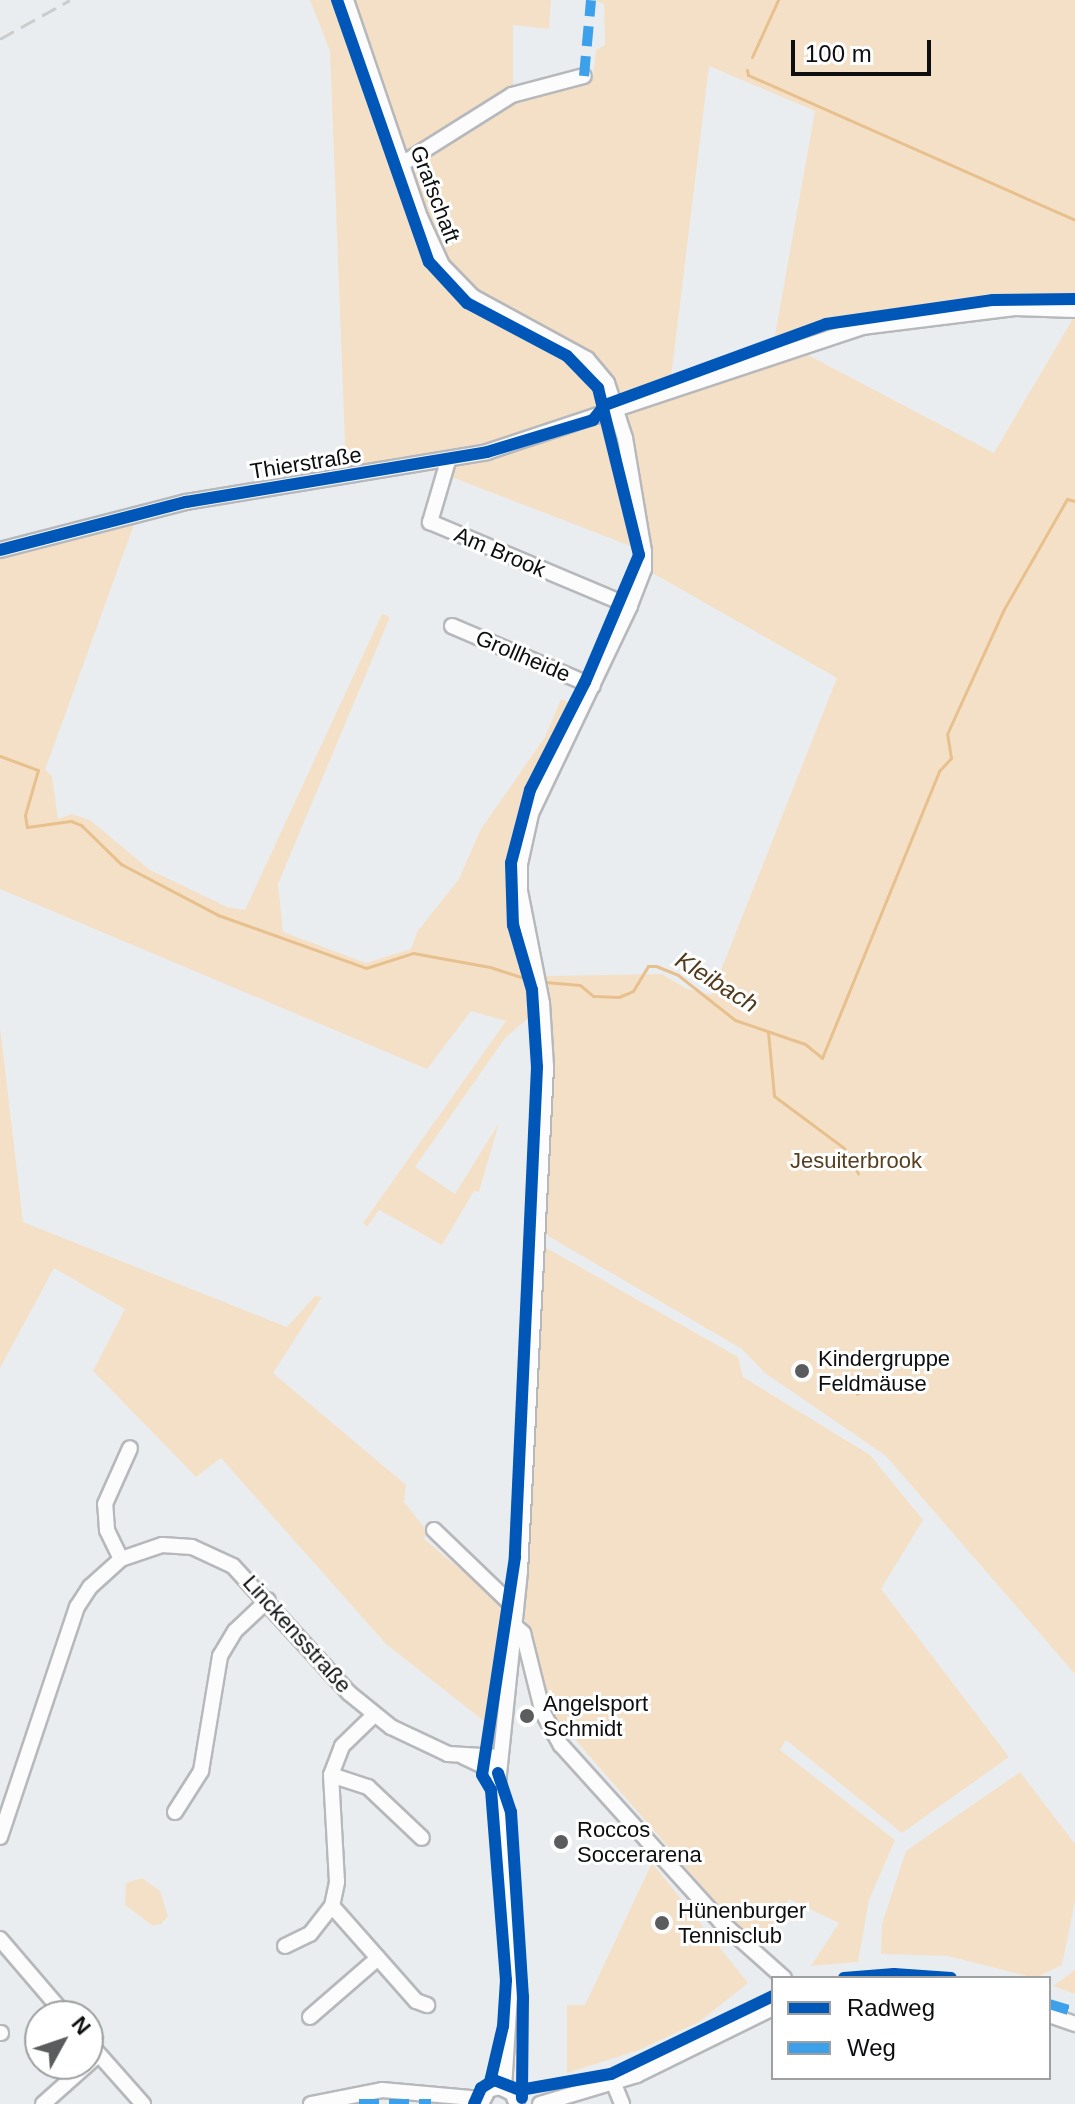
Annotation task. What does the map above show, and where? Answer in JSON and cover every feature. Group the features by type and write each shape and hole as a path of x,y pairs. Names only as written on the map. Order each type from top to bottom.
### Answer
{"street":[{"name":"Grafschaft","path":"346,0 432,247 454,280 496,311 587,359 607,383 618,412 644,551 644,569 630,606 540,792 524,836 520,891 537,979 546,1067 515,1626 498,1773 498,1847 512,1964 504,2087"},
{"name":"Grafschaft","path":"402,164 512,95 584,76"},
{"name":"Thierstraße","path":"0,550 194,501 448,461 618,412 862,327 1015,308 1075,310"},
{"name":"Am Brook","path":"448,461 430,522 630,606"},
{"name":"Grollheide","path":"452,626 593,686"},
{"path":"121,1559 107,1530 105,1504 130,1448"},
{"path":"434,1530 516,1609"},
{"name":"Linckensstraße","path":"0,1837 77,1607 90,1587 121,1559 162,1545 192,1547 233,1566 374,1715 415,1741 464,1757 498,1773"},
{"path":"175,1812 201,1771 220,1656 235,1631 268,1600"},
{"path":"515,1626 523,1633 543,1713 561,1745 721,1922 782,1976"},
{"path":"285,1946 310,1934 332,1906 337,1882 331,1775 342,1746 374,1715"},
{"name":"Linckensstraße","path":"464,1757 499,1757"},
{"path":"331,1775 368,1787 422,1838"},
{"path":"332,1906 416,2001 427,2005"},
{"path":"0,1939 52,2000"},
{"path":"310,2017 378,1958"},
{"path":"540,2104 614,2084 771,2009"},
{"path":"1051,2016 1075,2024"},
{"path":"104,2062 143,2104"},
{"path":"49,2102 72,2080"},
{"path":"614,2084 622,2104"},
{"path":"311,2104 382,2090 481,2102 493,2087 504,2087 517,2104"}],"green space":[{"path":"310,0 333,0 424,261 473,312 567,361 593,386 602,403 595,409 487,448 346,469 330,51"},
{"path":"352,0 551,0 549,29 513,25 513,100 593,77 596,50 605,45 604,4 593,0 1075,0 1075,296 964,300 858,314 829,319 774,341 815,111 709,66 671,378 618,395 605,370 498,308 457,277 436,247"},
{"name":"Jesuiterbrook","path":"1075,315 1075,1674 886,1456 765,1373 742,1349 543,1233 546,976 662,974 685,988 711,995 837,678 649,571 649,553 446,475 448,465 627,415 804,353 994,453"},
{"path":"136,519 45,770 52,776 58,819 72,814 90,820 150,870 227,907 245,910 382,614 390,617 278,884 283,932 366,963 411,949 417,932 459,879 481,829 545,737 561,699 577,706 518,843 534,1013 505,1038 415,1167 455,1194 499,1123 479,1192 474,1191 442,1245 379,1210 367,1227 363,1223 506,1021 471,1011 427,1069 0,889 0,554"},
{"path":"0,1027 23,1222 287,1327 315,1296 322,1297 273,1373 406,1485 404,1502 427,1531 424,1539 503,1604 489,1725 386,1644 221,1458 196,1477 93,1371 125,1309 54,1268 0,1368"},
{"path":"543,1246 738,1357 743,1377 870,1455 923,1520 881,1589 1009,1757 902,1833 786,1740 780,1750 895,1840 869,1900 858,1962 811,1966 839,1923 789,1899 758,1951 554,1715 522,1610"},
{"path":"1020,1772 1075,1844 1075,1901 1062,1965 1039,1976 1027,1976 948,1956 881,1954 882,1924 906,1851"},
{"name":"Hünenburger Tennisclub","path":"652,1863 748,1983 699,2022 639,2050 567,2073 567,2005 585,2005"},
{"path":"142,1878 160,1891 168,1916 161,1924 153,1926 125,1905 126,1883"},
{"path":"1075,1970 1075,1994 1053,1986"}],"waterway":[{"path":"752,57 778,0"},
{"path":"747,70 748,75 1075,220"},
{"name":"Kleibach","path":"545,982 580,985 593,996 619,997 633,991 648,966 656,966 678,975 735,1020 805,1044 822,1058 939,771 951,758 947,734 1004,609 1067,499 1075,501"},
{"name":"Kleibach","path":"0,756 38,770 25,815 27,827 71,821 81,825 121,864 218,915 366,968 413,953 490,967 533,981"},
{"path":"768,1032 774,1096 844,1148 858,1173"},
{"path":"857,1394 876,1381"}],"railway":[{"path":"0,39 70,0"}],"marked path":[{"path":"584,76 591,0"},
{"path":"1051,2005 1075,2012"},
{"path":"359,2104 431,2104"}],"cycle path":[{"path":"337,0 429,262 467,303 567,356 598,388 639,555 585,682 530,790 511,863 513,925 532,990 537,1067 515,1557 482,1775 491,1790 506,1980 503,2026 490,2082"},
{"path":"0,550 186,502 487,452 593,420 605,405 826,324 993,300 1075,299"},
{"path":"498,1773 511,1812 523,1997 522,2098"},
{"path":"869,1976 922,1976"},
{"path":"474,2104 481,2088 494,2080 520,2090 611,2074 771,1997"}],"place":[{"name":"Kindergruppe Feldmäuse","path":"802,1371"},
{"name":"Angelsport Schmidt","path":"527,1716"},
{"name":"Roccos Soccerarena","path":"561,1842"},
{"name":"Hünenburger Tennisclub","path":"662,1923"}]}
